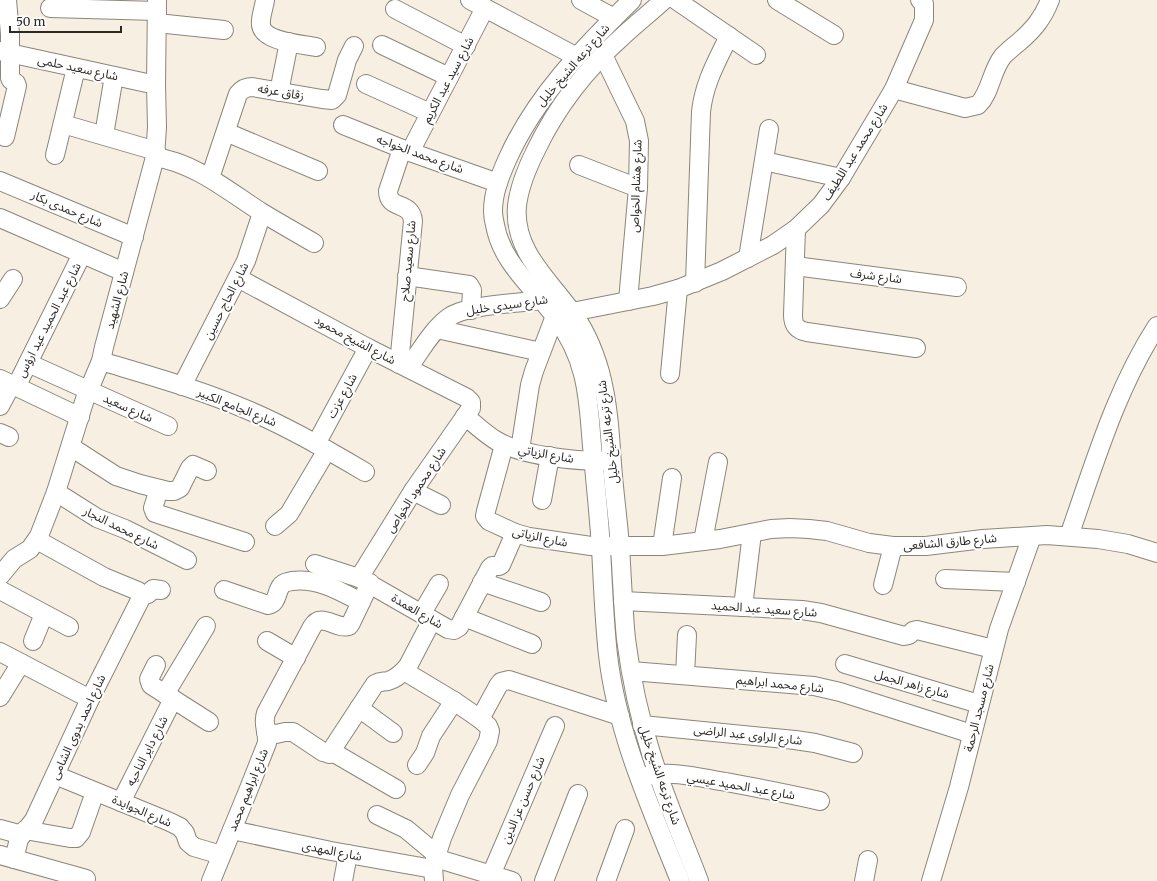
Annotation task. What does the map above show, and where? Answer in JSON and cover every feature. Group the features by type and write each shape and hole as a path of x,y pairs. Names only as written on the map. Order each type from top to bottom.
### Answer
{"street":[{"path":"5,137 17,88 16,83 10,78 5,52 7,0"},
{"path":"265,0 261,20 262,30 266,34 273,39 316,47"},
{"path":"581,0 614,18"},
{"name":"شارع ترعه الشيخ خليل","path":"632,0 577,57 538,106 524,127 512,149 498,183 493,212 497,234 506,255 518,274 555,316 575,351 582,372 587,393 594,461 608,656 612,680 632,760 680,881"},
{"name":"شارع ترعه الشيخ خليل","path":"664,0 603,55 578,83 551,121 522,182 517,205 518,225 523,245 529,257 561,297 585,332 600,372 605,393 620,546 623,601 631,671 642,725 658,773 699,881"},
{"path":"676,0 756,55"},
{"path":"777,0 834,35"},
{"name":"شارع محمد عبد اللطيف","path":"572,312 628,301 678,289 695,283 773,245 796,229 821,205 841,178 894,89 924,20 924,4 920,0"},
{"path":"894,89 964,108 978,105 986,94 993,74 1003,56 1039,22 1050,0"},
{"path":"477,4 577,57"},
{"name":"شارع سيد عبد الكريم","path":"406,150 430,114 466,46 477,4"},
{"path":"50,8 157,11 224,30"},
{"path":"395,8 466,46"},
{"name":"شارع الشهيد","path":"0,576 14,559 30,549 37,540 56,492 88,390 101,361 156,154 157,11"},
{"path":"695,283 701,112 703,96 707,82 729,36"},
{"path":"279,92 289,42"},
{"path":"382,45 449,77"},
{"name":"زقاق عرفه","path":"210,178 241,90 252,87 329,100 335,98 339,92 347,60 354,46"},
{"name":"شارع سعيد حلمى","path":"5,52 156,85"},
{"name":"شارع هشام الخواص","path":"603,55 638,130 638,188 628,301"},
{"path":"56,155 76,68"},
{"path":"104,136 114,76"},
{"path":"366,84 430,114"},
{"path":"63,124 156,154 210,178 262,212 314,243"},
{"name":"شارع محمد الخواجه","path":"343,125 406,150 498,183"},
{"path":"748,258 769,129"},
{"path":"226,132 318,171"},
{"name":"شارع سعيد صلاح","path":"403,366 407,276 412,216 408,210 392,203 388,196 389,187 406,150"},
{"path":"764,161 841,178"},
{"path":"579,164 638,188"},
{"name":"شارع حمدى بكار","path":"0,181 134,237"},
{"name":"شارع الحاج حسين","path":"182,386 248,257 262,212"},
{"path":"0,218 124,272"},
{"path":"796,229 796,266 793,320 794,324 799,330 916,348"},
{"name":"شارع عبد الحميد عيد ارؤس","path":"0,406 9,384 28,363 82,254"},
{"name":"شارع شرف","path":"796,266 957,287"},
{"path":"407,276 469,285 472,290 471,310"},
{"name":"شارع الشيخ محمود","path":"238,278 368,348 467,398 468,409"},
{"path":"0,299 13,280"},
{"path":"670,374 678,289"},
{"name":"شارع سيدى خليل","path":"403,366 437,329 454,314 471,310 561,297"},
{"path":"512,447 530,385 555,316"},
{"path":"1069,536 1110,421 1135,364 1157,326"},
{"path":"437,329 541,352"},
{"name":"شارع عزت","path":"275,526 289,514 368,348"},
{"name":"شارع الجامع الكبير","path":"101,361 182,386 250,411 366,472"},
{"name":"شارع سعيد","path":"28,363 168,426"},
{"path":"9,384 80,417"},
{"name":"شارع الزياتي","path":"468,409 491,438 512,447 550,456 594,461 612,461"},
{"name":"شارع محمود الخواص","path":"346,627 352,623 361,602 365,581 413,491 468,409"},
{"path":"71,447 116,476 172,491 177,490 193,465 207,471"},
{"name":"شارع الزياتى","path":"512,447 486,511 487,519 515,533 529,537 580,545 601,546"},
{"path":"542,500 550,456"},
{"path":"703,541 718,462"},
{"path":"662,546 672,478"},
{"path":"159,488 153,508 155,513 245,542"},
{"path":"413,491 441,506"},
{"name":"شارع محمد النجار","path":"56,492 97,518 125,529 187,560"},
{"name":"شارع طارق الشافعى","path":"601,546 662,546 790,528 827,531 869,543 893,546 926,546 983,539 1047,535 1069,536 1128,544 1157,553"},
{"name":"شارع العمدة","path":"315,564 365,581 450,630 454,630 458,628 491,567 500,565 515,533"},
{"path":"742,607 752,533"},
{"name":"شارع مسجد الرحمة","path":"930,881 959,787 999,629 1032,536"},
{"path":"37,540 100,575 138,591 141,595 148,594 153,589 161,590"},
{"path":"883,585 893,546"},
{"path":"945,579 1016,582"},
{"path":"224,590 268,605 275,601 283,583 299,580 331,586 361,602"},
{"path":"482,582 542,602"},
{"path":"328,754 378,682 392,680 408,666 439,584"},
{"path":"0,590 69,628"},
{"name":"شارع احمد بدوى الشامى","path":"7,857 23,833 32,824 90,699 140,600 141,595"},
{"name":"شارع سعيد عبد الحميد","path":"623,601 783,608 821,613 904,636 917,630 993,650"},
{"path":"32,641 44,614"},
{"path":"464,617 532,644"},
{"name":"شارع ابراهيم محمد","path":"210,881 267,743 264,723 266,713 312,627 316,622 323,620 346,627"},
{"name":"شارع داير الناحيه","path":"121,802 169,696 206,626"},
{"path":"685,675 687,634"},
{"path":"267,640 296,658"},
{"path":"0,652 90,699"},
{"path":"0,697 22,663"},
{"name":"شارع زاهر الجمل","path":"845,664 979,704"},
{"path":"156,665 149,679 152,687 169,696 209,722"},
{"path":"404,671 454,701 480,719 488,726 490,736 460,795 434,866"},
{"name":"شارع محمد ابراهيم","path":"631,671 814,686 840,692 972,734"},
{"path":"480,719 498,686 501,682 509,680 620,716"},
{"path":"417,765 425,753 432,736 454,701"},
{"path":"359,708 393,733"},
{"name":"شارع الراوى عبد الراضى","path":"642,725 795,740 815,743 853,753"},
{"name":"شارع حسن عز الدين","path":"491,875 556,726"},
{"path":"266,732 276,734 293,732 323,752 328,754 336,754 396,789"},
{"name":"شارع عبد الحميد عيسي","path":"639,778 658,773 701,778 820,801"},
{"name":"شارع الجوايدة","path":"55,775 175,825 185,833 188,842 194,847 221,855"},
{"path":"0,829 23,833 76,838 81,832 95,792"},
{"path":"544,881 578,794"},
{"path":"377,815 406,829 434,866"},
{"path":"606,881 624,829"},
{"name":"شارع المهدى","path":"232,830 348,854 491,875 512,881"},
{"path":"343,881 348,854"},
{"path":"7,857 48,875 86,879"},
{"path":"864,881 868,860"}]}
